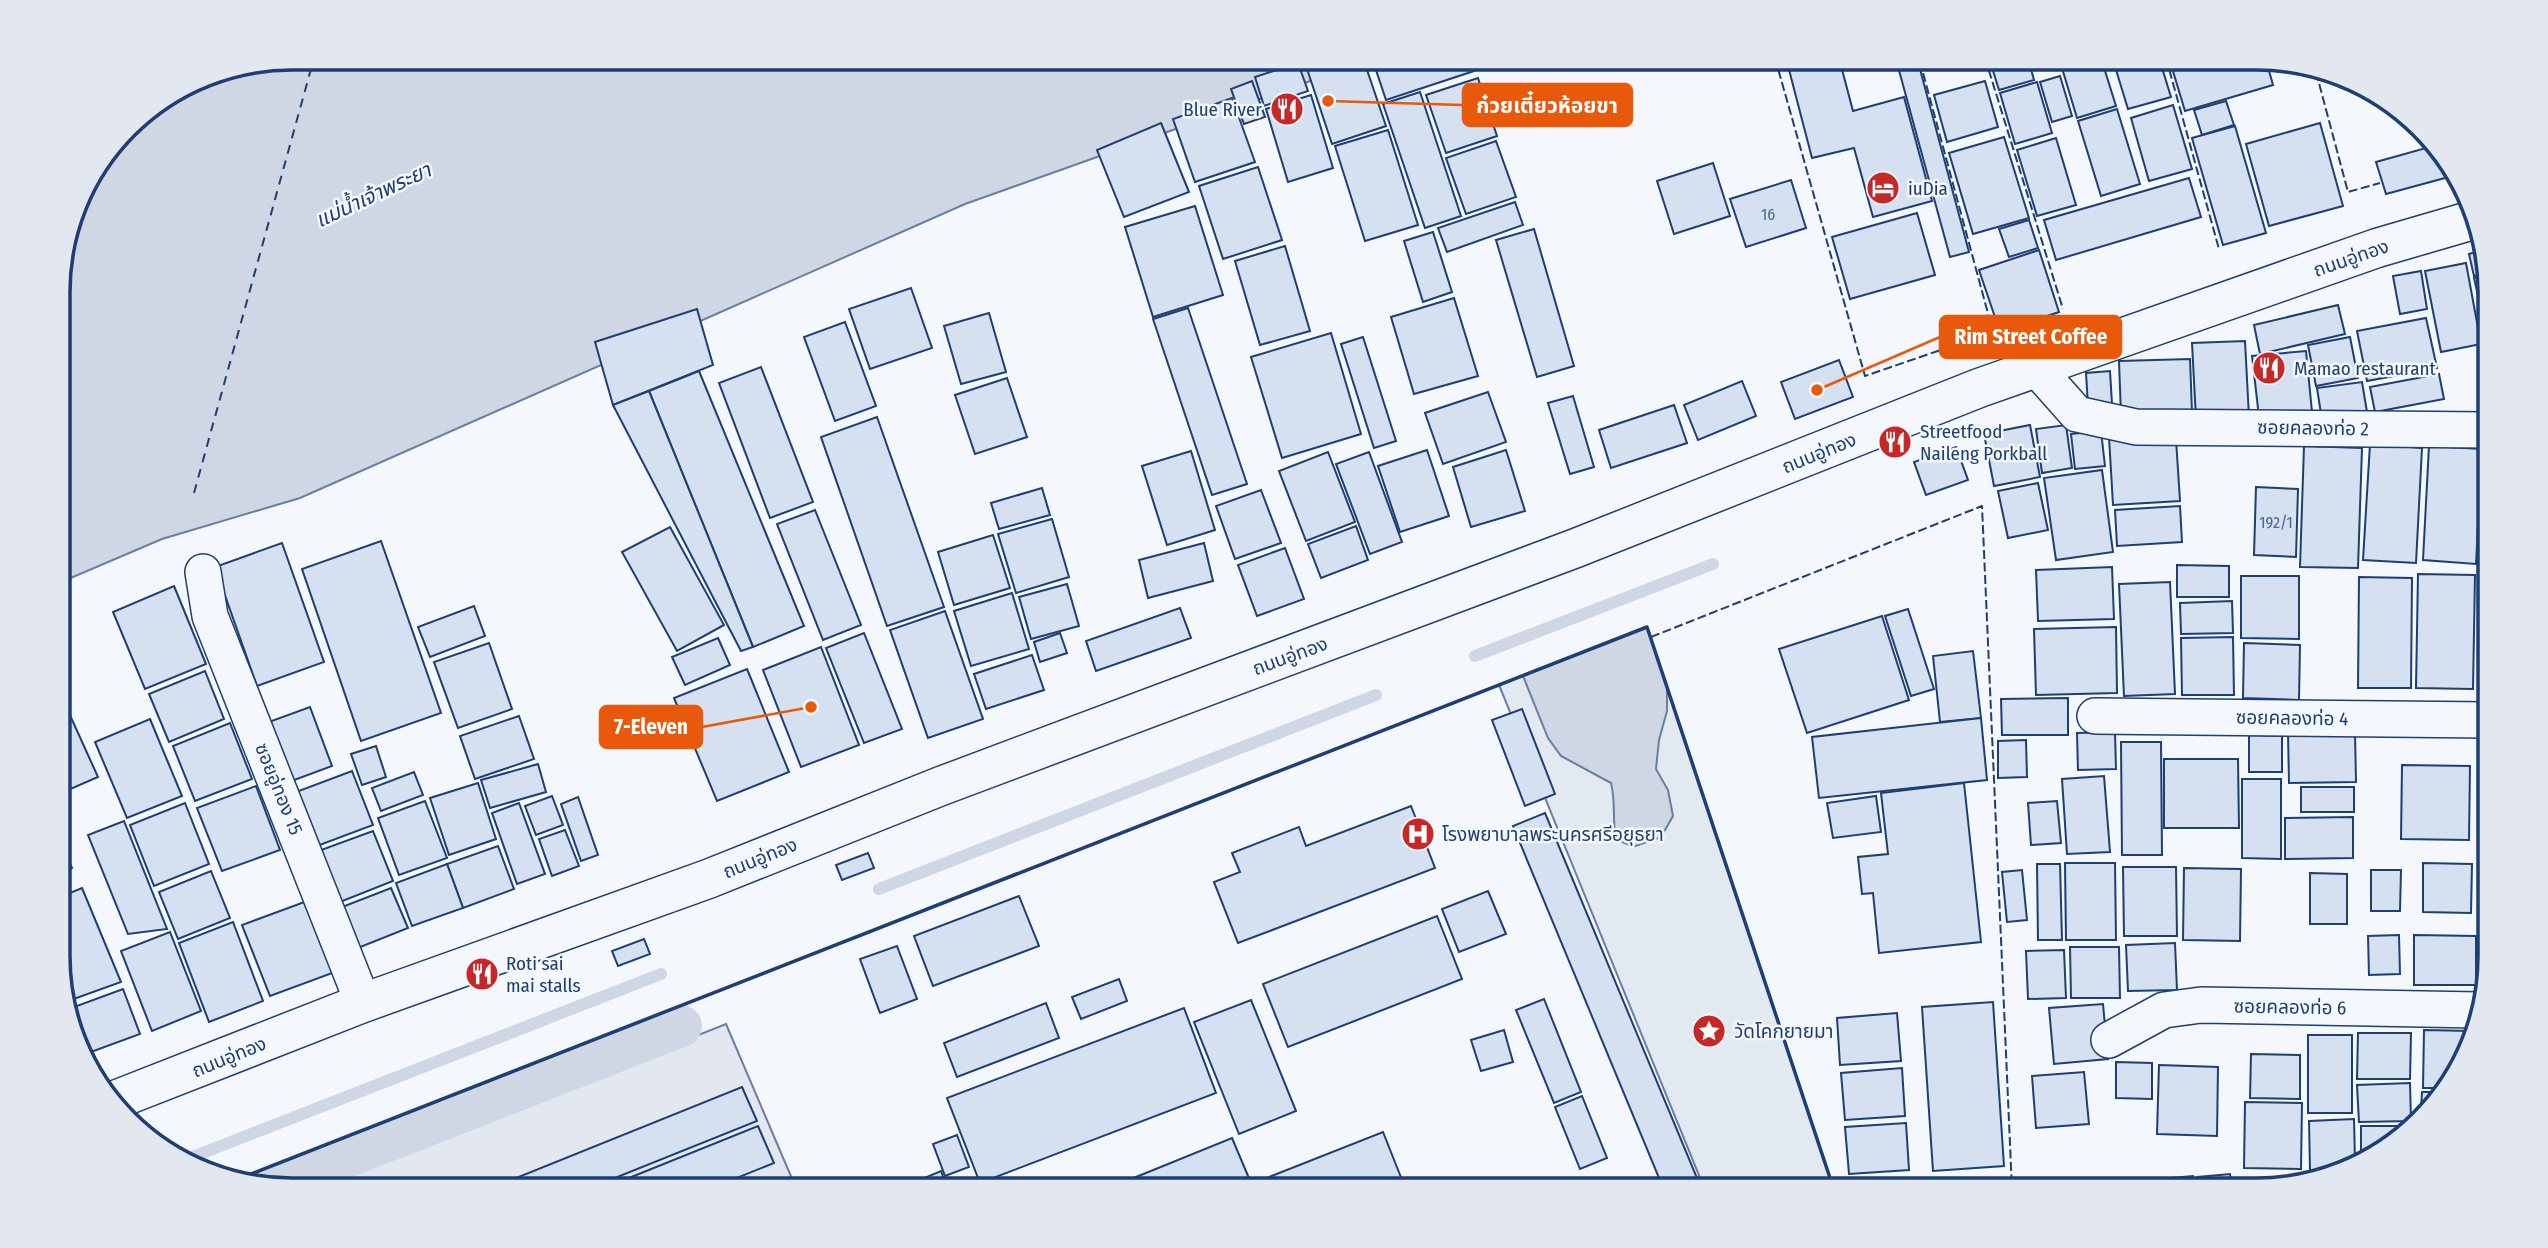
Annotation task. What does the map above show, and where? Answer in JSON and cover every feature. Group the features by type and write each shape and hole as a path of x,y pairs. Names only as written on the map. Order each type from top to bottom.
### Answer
{"main road":[{"name":"ถนนอู่ทอง","path":"122,1097 363,1003 708,879 942,786 1576,548 2036,368 2377,248 2466,222"}],"street":[{"name":"ซอยคลองท่อ 2","path":"2036,368 2077,414 2136,426 2478,430"},
{"name":"ซอยอู่ทอง 15","path":"203,572 210,616 363,1003"},
{"name":"ซอยคลองท่อ 4","path":"2095,716 2478,720"},
{"name":"ซอยคลองท่อ 6","path":"2109,1040 2164,1010 2201,1005 2471,1010"}],"shaded area":[{"path":"1647,627 1830,1178 1700,1178 1499,685"},
{"path":"726,1024 792,1178 338,1178"}],"water":[{"name":"แม่น้ำเจ้าพระยา","path":"292,70 1341,70 965,204 300,498 162,539 70,578 70,277 82,220 100,181 116,157 145,125 157,116 181,100 220,82 248,74"},
{"path":"1647,627 1667,686 1667,711 1659,740 1656,769 1668,790 1673,816 1661,837 1633,847 1616,839 1611,783 1561,756 1548,738 1523,676"}],"building":[{"path":"1276,70 1300,70 1308,91 1264,106 1255,77"},
{"path":"1307,70 1367,70 1386,126 1332,144"},
{"path":"1376,70 1474,70 1474,71 1386,100"},
{"path":"1789,70 1842,70 1853,111 1904,97 1932,201 1873,217 1854,148 1812,158"},
{"path":"1899,70 1920,70 1969,252 1950,257"},
{"path":"1993,70 2031,70 2034,80 1999,90"},
{"path":"2063,70 2105,70 2116,106 2077,118"},
{"path":"2116,70 2163,70 2171,97 2128,109"},
{"path":"2173,70 2269,71 2273,85 2185,111"},
{"path":"2060,76 2072,116 2052,122 2040,82"},
{"path":"1478,78 1497,136 1446,153 1426,95"},
{"path":"1252,81 1265,117 1244,124 1231,89"},
{"path":"1985,81 1998,127 1947,142 1934,95"},
{"path":"2037,82 2052,133 2015,144 2000,93"},
{"path":"1420,92 1461,216 1425,228 1383,104"},
{"path":"1311,95 1333,168 1288,182 1266,109"},
{"path":"1232,98 1255,162 1195,182 1173,119"},
{"path":"2226,101 2234,125 2202,135 2194,110"},
{"path":"2173,105 2192,169 2149,181 2131,118"},
{"path":"2117,109 2140,184 2101,196 2078,121"},
{"path":"1161,123 1189,192 1124,217 1097,150"},
{"path":"2320,123 2343,206 2269,226 2246,144"},
{"path":"2235,126 2266,233 2223,245 2192,138"},
{"path":"1388,130 1418,225 1365,241 1335,146"},
{"path":"2004,137 2029,218 1973,234 1949,153"},
{"path":"2056,138 2076,205 2037,216 2017,150"},
{"path":"1496,141 1516,197 1466,214 1446,158"},
{"path":"2425,148 2446,178 2386,194 2376,162"},
{"path":"1713,163 1730,216 1674,234 1657,181"},
{"path":"1258,167 1282,240 1223,259 1199,186"},
{"path":"2189,178 2201,217 2056,260 2044,220"},
{"path":"1791,180 1806,228 1746,247 1730,199"},
{"path":"1515,202 1523,225 1447,252 1438,228"},
{"path":"1195,206 1223,295 1153,317 1125,227"},
{"path":"1917,213 1935,275 1850,299 1832,237"},
{"path":"2029,220 2038,248 2009,257 1999,229"},
{"path":"1534,229 1574,366 1537,377 1496,240"},
{"path":"1433,232 1452,292 1423,302 1404,241"},
{"path":"1285,246 1310,331 1260,345 1235,261"},
{"path":"2039,250 2059,312 2000,332 1979,270"},
{"path":"2474,253 2477,275 2474,276 2469,254"},
{"path":"2466,263 2478,328 2478,345 2441,352 2425,271"},
{"path":"2421,271 2427,309 2400,314 2393,276"},
{"path":"911,288 932,348 870,369 849,309"},
{"path":"1454,298 1478,376 1414,394 1391,317"},
{"path":"2338,305 2345,334 2260,354 2254,325"},
{"path":"1188,308 1247,484 1212,495 1153,319"},
{"path":"697,309 713,365 613,405 595,342"},
{"path":"989,313 1006,372 961,384 944,326"},
{"path":"2426,318 2437,368 2367,381 2357,331"},
{"path":"845,322 876,406 835,421 804,337"},
{"path":"1331,333 1361,434 1282,458 1251,357"},
{"path":"1363,337 1396,441 1374,448 1341,344"},
{"path":"2350,337 2358,378 2316,386 2308,345"},
{"path":"2245,341 2249,417 2196,419 2192,343"},
{"path":"2306,351 2312,412 2259,417 2252,356"},
{"path":"2190,359 2192,412 2121,415 2119,361"},
{"path":"1839,360 1853,397 1795,419 1781,382"},
{"path":"761,367 813,502 770,518 719,383"},
{"path":"699,371 804,626 753,647 649,391"},
{"path":"2110,371 2112,404 2088,406 2086,373"},
{"path":"2439,374 2444,399 2375,412 2370,387"},
{"path":"1007,378 1027,437 975,454 955,395"},
{"path":"1742,381 1756,416 1698,440 1684,405"},
{"path":"2362,382 2367,412 2322,420 2317,388"},
{"path":"649,391 753,647 741,651 613,405"},
{"path":"1488,392 1506,442 1443,464 1425,413"},
{"path":"1573,396 1594,467 1570,474 1548,403"},
{"path":"1674,405 1687,443 1611,468 1599,430"},
{"path":"877,417 944,607 887,626 821,437"},
{"path":"2030,425 2040,477 1994,486 1984,434"},
{"path":"2066,425 2072,468 2042,473 2036,429"},
{"path":"2101,431 2105,466 2075,469 2071,434"},
{"path":"2109,437 2176,439 2180,501 2113,505"},
{"path":"2370,444 2422,448 2416,563 2363,560"},
{"path":"2304,446 2362,448 2358,568 2300,567"},
{"path":"2429,446 2478,449 2476,564 2423,560"},
{"path":"1956,447 1968,480 1926,495 1914,462"},
{"path":"1427,450 1449,516 1400,532 1378,466"},
{"path":"1506,450 1525,511 1471,527 1453,467"},
{"path":"1191,451 1215,530 1167,545 1142,466"},
{"path":"1328,452 1355,522 1306,541 1279,471"},
{"path":"1369,452 1402,542 1370,554 1336,464"},
{"path":"2102,470 2113,552 2056,560 2044,478"},
{"path":"2038,483 2048,530 2008,538 1998,491"},
{"path":"2256,487 2298,489 2296,557 2254,555"},
{"path":"1042,488 1050,515 999,529 991,503"},
{"path":"1261,490 1281,543 1235,559 1216,506"},
{"path":"2180,506 2182,542 2117,546 2115,510"},
{"path":"815,510 861,625 823,640 777,524"},
{"path":"1052,519 1069,577 1016,593 998,534"},
{"path":"1356,526 1368,560 1321,578 1308,544"},
{"path":"670,527 724,625 677,651 622,552"},
{"path":"993,535 1010,588 954,605 938,552"},
{"path":"381,541 441,713 361,741 302,569"},
{"path":"282,543 324,662 257,686 215,567"},
{"path":"1204,543 1213,581 1148,598 1139,560"},
{"path":"1285,548 1304,599 1257,616 1238,565"},
{"path":"2177,565 2229,566 2229,597 2177,597"},
{"path":"2112,567 2114,619 2038,621 2036,570"},
{"path":"2418,574 2475,575 2473,689 2416,688"},
{"path":"2241,576 2299,576 2299,639 2241,638"},
{"path":"2359,577 2412,578 2411,688 2358,688"},
{"path":"2170,582 2175,694 2124,696 2119,584"},
{"path":"1067,584 1079,626 1031,639 1019,597"},
{"path":"174,586 206,664 145,689 113,612"},
{"path":"1012,593 1029,649 971,666 954,611"},
{"path":"2232,601 2233,633 2181,634 2180,603"},
{"path":"474,606 485,636 430,657 418,627"},
{"path":"1180,608 1191,638 1096,671 1086,641"},
{"path":"1908,609 1934,689 1911,696 1885,616"},
{"path":"945,611 983,719 928,738 890,630"},
{"path":"1882,616 1909,700 1807,733 1779,649"},
{"path":"2116,627 2117,693 2036,695 2034,629"},
{"path":"864,633 902,729 864,743 826,648"},
{"path":"1060,633 1067,653 1040,662 1034,642"},
{"path":"2233,637 2234,695 2182,695 2181,638"},
{"path":"718,638 730,665 685,685 672,657"},
{"path":"489,643 512,709 458,728 434,662"},
{"path":"2244,643 2300,645 2299,700 2243,698"},
{"path":"821,647 859,745 801,767 763,670"},
{"path":"1973,651 1981,718 1940,722 1933,656"},
{"path":"1032,655 1044,690 986,709 974,674"},
{"path":"747,669 789,772 717,801 674,698"},
{"path":"205,671 224,719 169,742 149,694"},
{"path":"2068,698 2068,735 2002,735 2001,699"},
{"path":"310,707 332,766 289,782 266,723"},
{"path":"1522,709 1555,794 1525,806 1492,720"},
{"path":"70,715 98,777 70,789"},
{"path":"519,716 534,759 475,779 460,736"},
{"path":"1981,718 1987,780 1819,798 1812,737"},
{"path":"150,719 182,796 127,818 95,742"},
{"path":"230,723 252,779 195,801 173,746"},
{"path":"2115,732 2116,769 2078,770 2077,733"},
{"path":"2288,733 2355,733 2356,782 2289,783"},
{"path":"2249,735 2282,736 2282,772 2249,772"},
{"path":"2026,740 2027,777 1998,778 1998,741"},
{"path":"2121,742 2161,742 2162,855 2122,855"},
{"path":"376,746 386,777 362,785 351,754"},
{"path":"2164,759 2238,759 2239,828 2164,828"},
{"path":"538,764 546,792 490,808 481,780"},
{"path":"2402,765 2470,766 2469,840 2401,839"},
{"path":"352,771 373,825 317,846 296,792"},
{"path":"414,772 423,795 381,811 372,788"},
{"path":"2104,776 2110,852 2067,854 2062,779"},
{"path":"2242,779 2281,779 2281,859 2242,858"},
{"path":"478,783 496,839 449,855 430,798"},
{"path":"1964,783 1981,942 1879,953 1873,893 1862,894 1858,857 1888,854 1881,793"},
{"path":"256,786 280,850 222,871 197,808"},
{"path":"2301,787 2354,787 2354,812 2301,812"},
{"path":"552,796 563,825 536,835 525,806"},
{"path":"1876,796 1881,832 1833,838 1827,803"},
{"path":"578,797 598,855 581,861 561,804"},
{"path":"425,801 447,858 399,875 378,818"},
{"path":"2057,801 2061,843 2031,845 2028,803"},
{"path":"185,803 209,864 154,886 130,825"},
{"path":"519,803 545,874 517,884 492,813"},
{"path":"1411,806 1435,868 1238,943 1214,882 1240,872 1232,853 1299,827 1306,846"},
{"path":"1545,813 1697,1178 1659,1178 1513,826"},
{"path":"2353,817 2353,858 2285,859 2285,818"},
{"path":"124,821 167,929 128,934 88,835"},
{"path":"565,830 579,866 552,876 539,839"},
{"path":"373,831 393,881 340,902 321,850"},
{"path":"498,846 514,889 463,908 447,864"},
{"path":"868,853 874,868 842,880 836,865"},
{"path":"2065,863 2115,863 2116,940 2066,940"},
{"path":"2423,863 2472,864 2471,913 2423,912"},
{"path":"447,864 463,908 412,926 396,883"},
{"path":"2037,864 2060,864 2062,940 2038,940"},
{"path":"2123,867 2176,867 2177,936 2124,936"},
{"path":"2184,868 2241,869 2240,941 2183,940"},
{"path":"2022,870 2027,920 2007,922 2002,872"},
{"path":"2371,870 2401,870 2400,911 2371,911"},
{"path":"211,871 230,918 178,939 159,892"},
{"path":"2310,873 2347,874 2347,924 2310,924"},
{"path":"82,888 121,982 75,999 70,956 70,893"},
{"path":"391,888 408,928 358,948 342,907"},
{"path":"1488,891 1506,934 1459,952 1442,909"},
{"path":"1019,896 1039,946 933,986 914,936"},
{"path":"307,901 335,972 270,996 242,925"},
{"path":"1437,916 1462,979 1288,1047 1263,984"},
{"path":"233,922 263,1001 209,1022 179,943"},
{"path":"170,932 201,1011 152,1031 121,951"},
{"path":"2399,935 2400,974 2369,975 2368,936"},
{"path":"2414,935 2476,936 2476,985 2414,985"},
{"path":"644,939 650,954 618,966 612,951"},
{"path":"2175,943 2177,990 2128,991 2126,945"},
{"path":"897,946 917,999 880,1013 860,959"},
{"path":"2070,947 2119,947 2120,998 2071,998"},
{"path":"2064,950 2066,998 2028,999 2026,951"},
{"path":"1119,979 1127,1001 1081,1019 1072,997"},
{"path":"123,989 140,1034 92,1052 76,1006"},
{"path":"1544,999 1581,1092 1554,1103 1516,1010"},
{"path":"1251,1000 1296,1111 1239,1134 1194,1022"},
{"path":"1993,1002 2004,1166 1933,1171 1922,1007"},
{"path":"1046,1003 1059,1038 957,1077 944,1043"},
{"path":"2103,1004 2108,1059 2054,1064 2049,1008"},
{"path":"1184,1008 1216,1093 993,1178 978,1178 947,1098"},
{"path":"1897,1013 1901,1061 1840,1065 1837,1018"},
{"path":"1504,1030 1513,1062 1481,1071 1471,1040"},
{"path":"2424,1030 2465,1031 2448,1067 2434,1088 2423,1088"},
{"path":"2358,1033 2411,1033 2410,1079 2357,1079"},
{"path":"2308,1035 2352,1035 2352,1113 2308,1113"},
{"path":"2251,1054 2300,1055 2300,1099 2250,1098"},
{"path":"2116,1062 2152,1063 2152,1099 2116,1098"},
{"path":"2159,1065 2218,1067 2217,1136 2157,1134"},
{"path":"1902,1068 1905,1116 1845,1120 1841,1073"},
{"path":"2084,1072 2089,1124 2036,1128 2032,1076"},
{"path":"2410,1083 2411,1115 2404,1121 2359,1122 2357,1085"},
{"path":"742,1087 757,1121 615,1178 516,1178"},
{"path":"2422,1092 2431,1092 2421,1103"},
{"path":"1582,1096 1607,1158 1580,1169 1555,1107"},
{"path":"2245,1102 2302,1103 2301,1169 2244,1168"},
{"path":"2354,1119 2355,1155 2310,1171 2309,1121"},
{"path":"1906,1123 1909,1170 1849,1174 1845,1127"},
{"path":"758,1126 774,1163 737,1178 629,1178"},
{"path":"2361,1126 2398,1126 2391,1132 2361,1151"},
{"path":"1383,1132 1401,1178 1269,1178"},
{"path":"957,1135 969,1167 945,1176 933,1144"},
{"path":"1232,1138 1249,1178 1134,1178"},
{"path":"941,1171 944,1178 924,1178"},
{"path":"2230,1174 2230,1178 2198,1178"}],"waterway":[{"path":"1475,656 1713,564"},
{"path":"879,889 1376,695"},
{"path":"196,1156 661,974"},
{"path":"292,1178 681,1026"}],"ferry route":[{"path":"194,493 311,70"}],"fence":[{"path":"1778,70 1865,376 1993,332 1922,70"},
{"path":"1989,70 2063,309"},
{"path":"2169,70 2219,249"},
{"path":"2318,79 2348,192 2380,183"},
{"path":"1651,637 1982,506 2011,1178"}],"wall":[{"path":"250,1174 1647,627 1830,1178"}],"place":[{"name":"ก๋วยเตี๋ยวห้อยขา","path":"1328,101"},
{"name":"Blue River","path":"1287,109"},
{"name":"iuDia","path":"1883,188"},
{"name":"Mamao restaurant","path":"2269,368"},
{"name":"Rim Street Coffee","path":"1817,390"},
{"name":"Streetfood Naileng Porkball","path":"1895,442"},
{"name":"7-Eleven","path":"811,707"},
{"name":"โรงพยาบาลพระนครศรีอยุธยา","path":"1418,834"},
{"name":"Roti sai mai stalls","path":"482,974"},
{"name":"วัดโคกยายมา","path":"1709,1031"}]}
